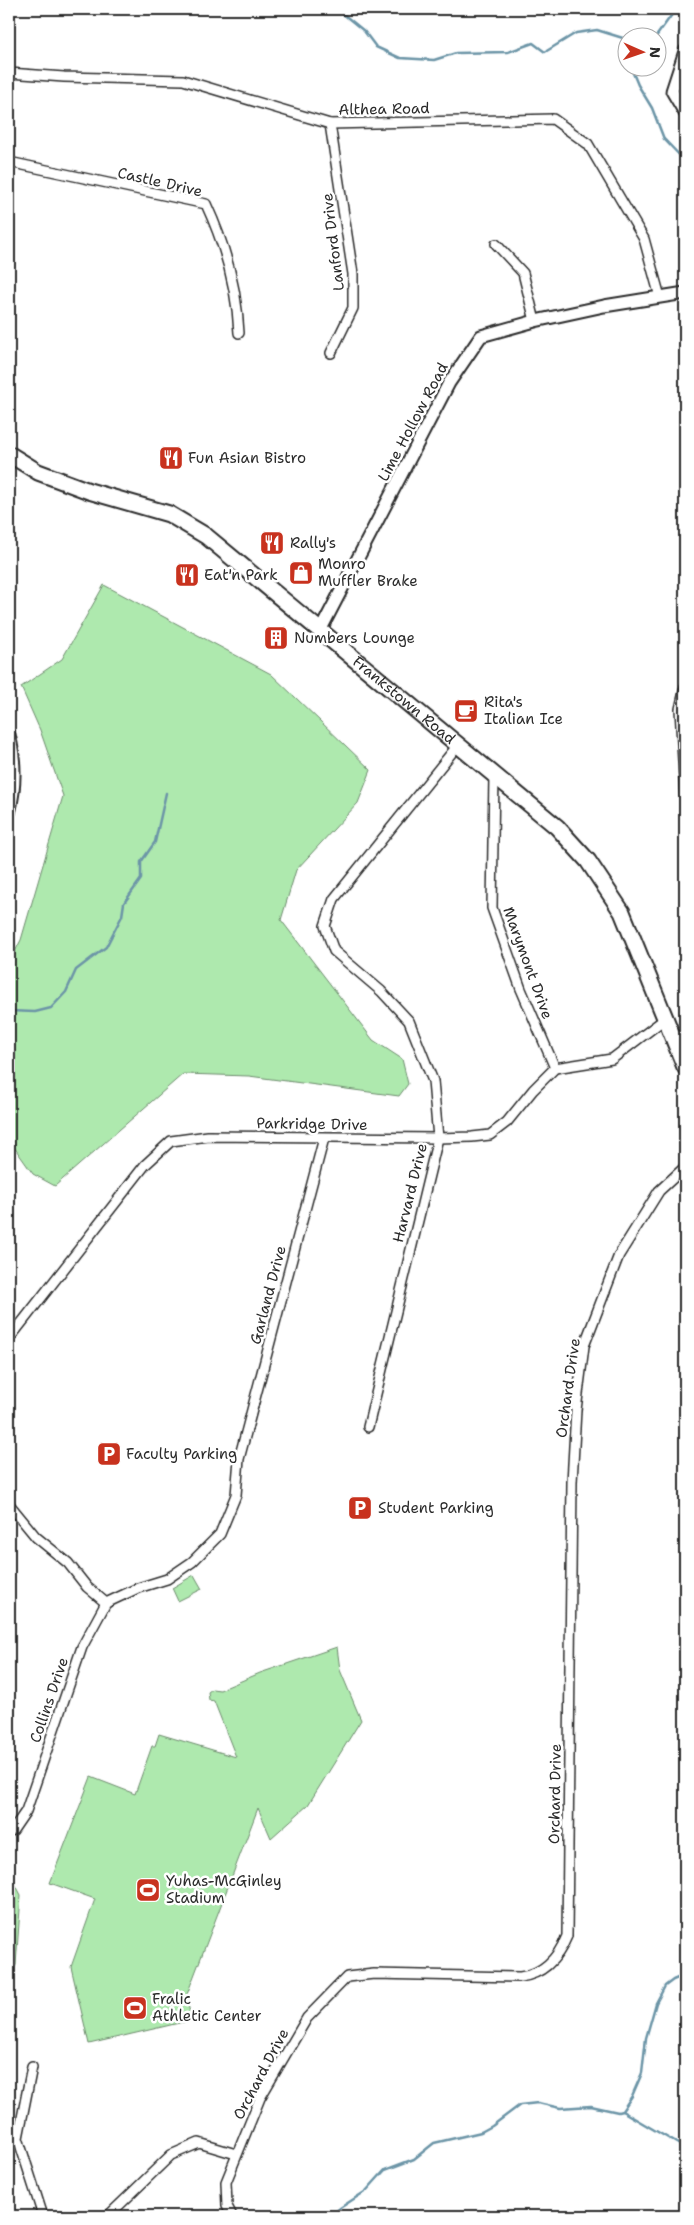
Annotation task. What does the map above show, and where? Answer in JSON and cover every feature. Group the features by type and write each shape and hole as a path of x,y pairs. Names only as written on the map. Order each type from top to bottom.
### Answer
{"main road":[{"name":"Frankstown Road","path":"10,460 89,491 154,509 187,524 222,548 557,827 576,846 613,895 632,933 685,1067"}],"street":[{"path":"685,51 672,92 685,114"},
{"name":"Althea Road","path":"9,73 64,77 183,80 330,124 553,119 588,144 607,175 644,239 660,296"},
{"name":"Lanford Drive","path":"330,124 353,274 353,308 331,353"},
{"name":"Castle Drive","path":"9,162 206,204 220,234 234,286 238,308 239,333"},
{"path":"496,244 523,273 535,321"},
{"name":"Lime Hollow Road","path":"320,631 449,383 481,336 535,321 660,296 685,293"},
{"path":"685,687 680,709 685,797"},
{"path":"9,735 15,767 15,784 9,813"},
{"name":"Harvard Drive","path":"368,1427 438,1138 433,1081 409,1021 381,991 334,951 324,926 334,899 458,745"},
{"name":"Marymont Drive","path":"494,775 492,908 521,989 554,1068"},
{"path":"554,1068 612,1059 666,1018"},
{"name":"Parkridge Drive","path":"9,1339 145,1165 170,1141 208,1136 438,1138 490,1135 507,1122 532,1090 554,1068"},
{"name":"Garland Drive","path":"106,1603 138,1588 167,1579 192,1562 220,1534 236,1495 239,1459 324,1138"},
{"name":"Orchard Drive","path":"232,2216 227,2206 226,2182 260,2098 307,2018 347,1977 374,1974 520,1977 534,1975 560,1953 567,1936 572,1482 576,1410 584,1346 619,1256 659,1191 685,1167"},
{"path":"9,1504 36,1537 68,1564 87,1587 106,1603"},
{"name":"Collins Drive","path":"9,1832 13,1830 26,1811 82,1647 106,1603"},
{"path":"32,2067 18,2138 43,2216"},
{"path":"108,2216 171,2155 199,2143 236,2154"}],"green space":[{"path":"104,585 271,674 371,770 358,803 296,870 281,920 373,1040 402,1059 408,1084 399,1096 249,1076 183,1074 55,1186 33,1174 9,1140 9,963 21,940 63,796 40,730 21,687 62,659"},
{"path":"194,1575 202,1589 178,1601 172,1588"},
{"name":"Yuhas-McGinley Stadium","path":"337,1647 340,1670 361,1720 308,1805 271,1838 258,1808 186,1997 192,2020 89,2044 71,1967 95,1899 50,1883 91,1777 135,1794 152,1746 155,1746 159,1734 236,1757 214,1701 209,1700 208,1692 212,1689 220,1690 260,1673"},
{"path":"9,1872 21,1895 16,1965 9,1978"}],"waterway":[{"path":"337,9 364,31 376,47 400,58 434,60 456,53 508,52 533,43 545,52 576,33 597,30 616,36"},
{"path":"662,28 676,9"},
{"path":"635,78 652,108 664,139 685,161"},
{"path":"9,1011 35,1012 51,1008 66,992 76,970 106,947 122,916 124,903 141,879 141,862 155,842 166,793"},
{"path":"685,1921 681,1941 685,1955"},
{"path":"331,2216 366,2191 385,2170 414,2159 434,2143 481,2132 520,2105 538,2103 560,2108 591,2106 618,2112 622,2111 632,2096 642,2073 646,2038 656,2003 665,1986 685,1975"},
{"path":"622,2111 685,2148"}],"place":[{"name":"Fun Asian Bistro","path":"171,458"},
{"name":"Rally's","path":"272,543"},
{"name":"Monro Muffler Brake","path":"301,573"},
{"name":"Eat'n Park","path":"187,575"},
{"name":"Numbers Lounge","path":"276,638"},
{"name":"Rita's Italian Ice","path":"466,711"},
{"name":"Faculty Parking","path":"109,1454"},
{"name":"Student Parking","path":"360,1508"},
{"name":"Yuhas-McGinley Stadium","path":"148,1890"},
{"name":"Fralic Athletic Center","path":"135,2008"}]}
